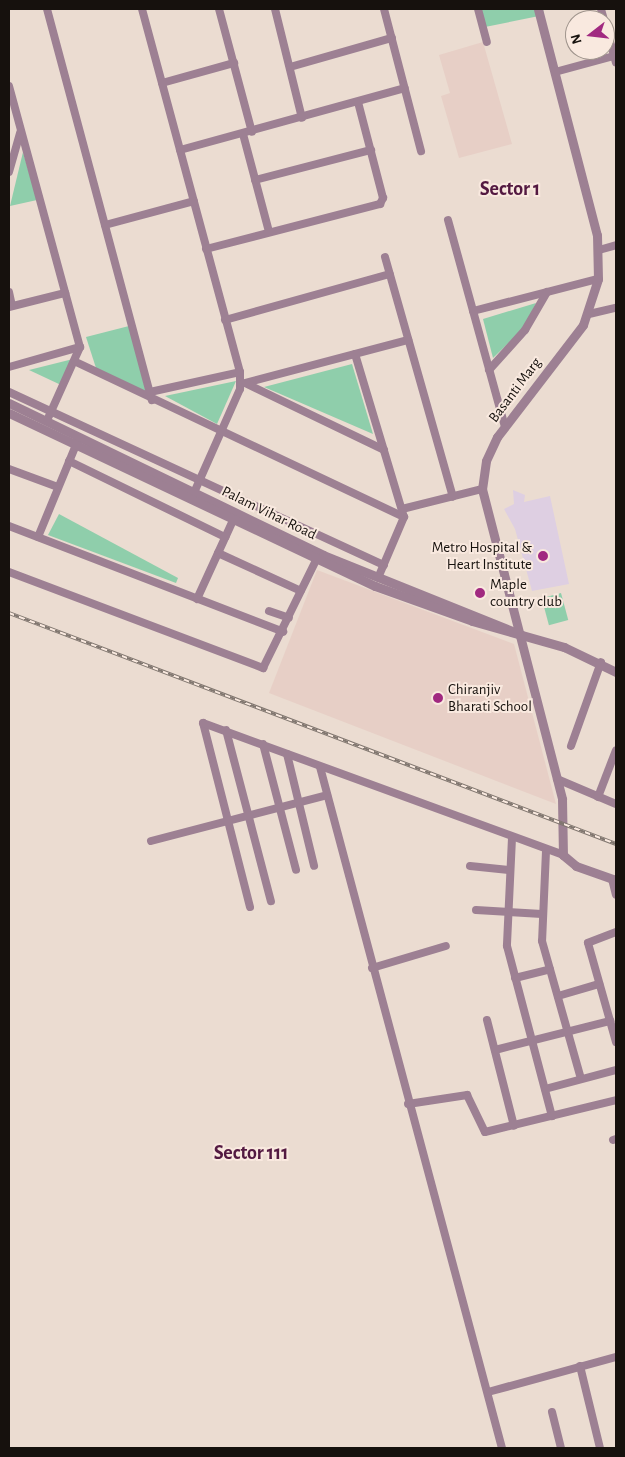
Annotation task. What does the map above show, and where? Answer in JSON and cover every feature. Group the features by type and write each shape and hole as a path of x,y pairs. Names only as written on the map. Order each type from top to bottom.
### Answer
{"street":[{"path":"47,9 150,396"},
{"path":"142,9 244,384 194,493"},
{"path":"219,9 252,132"},
{"path":"275,9 302,118"},
{"path":"384,9 421,151"},
{"path":"478,9 487,42"},
{"name":"Basanti Marg","path":"538,9 599,250 598,279 589,314 504,424 486,461 482,489 522,635 557,779 564,814 563,855"},
{"path":"290,67 392,38"},
{"path":"555,72 615,60"},
{"path":"162,84 234,63"},
{"path":"9,86 13,115 21,131 80,347 76,362 43,427"},
{"path":"180,150 252,132 405,88"},
{"path":"206,249 380,204 383,198 358,102"},
{"path":"9,172 21,131"},
{"path":"243,134 269,232"},
{"path":"255,180 372,150"},
{"path":"105,225 194,201"},
{"path":"448,220 504,424"},
{"path":"599,250 616,245"},
{"path":"385,258 453,497"},
{"path":"226,320 390,274"},
{"path":"473,311 598,279"},
{"path":"9,292 11,307 65,293"},
{"path":"489,370 525,330 546,292"},
{"path":"589,314 616,308"},
{"path":"244,384 408,340"},
{"path":"9,367 80,347"},
{"path":"355,354 403,513 378,578"},
{"path":"76,362 150,396 221,433 403,513 482,489"},
{"path":"150,396 240,372"},
{"path":"244,384 384,450"},
{"path":"9,392 384,565"},
{"name":"Palam Vihar Road","path":"9,403 43,427"},
{"name":"Palam Vihar Road","path":"9,413 430,606 600,662 616,672"},
{"path":"38,537 76,443"},
{"name":"Palam Vihar Road","path":"76,443 194,493 235,516"},
{"path":"69,461 225,537"},
{"path":"9,469 58,487"},
{"path":"197,598 235,516"},
{"path":"9,526 283,632"},
{"path":"218,553 301,591"},
{"path":"9,572 260,668 269,665 318,556"},
{"name":"Palam Vihar Road","path":"318,556 515,628 522,635"},
{"path":"269,611 289,618"},
{"path":"571,746 600,662"},
{"path":"250,907 202,724 226,730 546,851 563,855 576,866 614,880 616,895"},
{"path":"226,730 271,901"},
{"path":"263,744 296,870"},
{"path":"598,797 616,750"},
{"path":"287,754 314,866"},
{"path":"320,767 408,1104 502,1448"},
{"path":"557,779 616,804"},
{"path":"151,841 327,795"},
{"path":"512,838 506,938 552,1116"},
{"path":"546,851 542,941 581,1079"},
{"path":"470,866 509,870"},
{"path":"476,910 542,914"},
{"path":"616,932 588,941 616,1042"},
{"path":"372,968 446,946"},
{"path":"515,978 550,969"},
{"path":"558,996 599,984"},
{"path":"487,1020 514,1126"},
{"path":"495,1050 534,1042 610,1021"},
{"path":"545,1089 616,1070"},
{"path":"408,1104 467,1095 473,1101 483,1131 514,1126 616,1100"},
{"path":"488,1392 616,1357"},
{"path":"580,1366 600,1448"},
{"path":"552,1412 561,1448"}],"shaded area":[{"path":"483,42 512,144 459,158 441,96 450,93 439,55"},
{"name":"Metro Hospital & Heart Institute","path":"513,490 525,495 524,502 550,496 569,584 532,591 515,529 504,509 514,504"},
{"path":"317,570 514,644 556,804 269,693"}],"green space":[{"path":"479,9 543,9 544,15 485,27"},
{"path":"23,152 37,200 10,206"},
{"path":"536,303 524,328 493,358 483,319"},
{"path":"129,326 146,392 96,368 86,337"},
{"path":"73,359 61,385 29,370"},
{"path":"352,364 373,434 264,387"},
{"path":"236,381 217,424 165,396"},
{"path":"59,514 178,578 176,583 48,535"},
{"path":"561,593 568,620 549,625 542,598"}],"railway":[{"path":"9,613 616,844"}],"place":[{"name":"Metro Hospital & Heart Institute","path":"543,556"},
{"name":"Maple country club","path":"480,593"},
{"name":"Chiranjiv Bharati School","path":"438,698"}],"district":[{"name":"Sector 1","path":"510,189"},
{"name":"Sector 111","path":"251,1153"}]}
